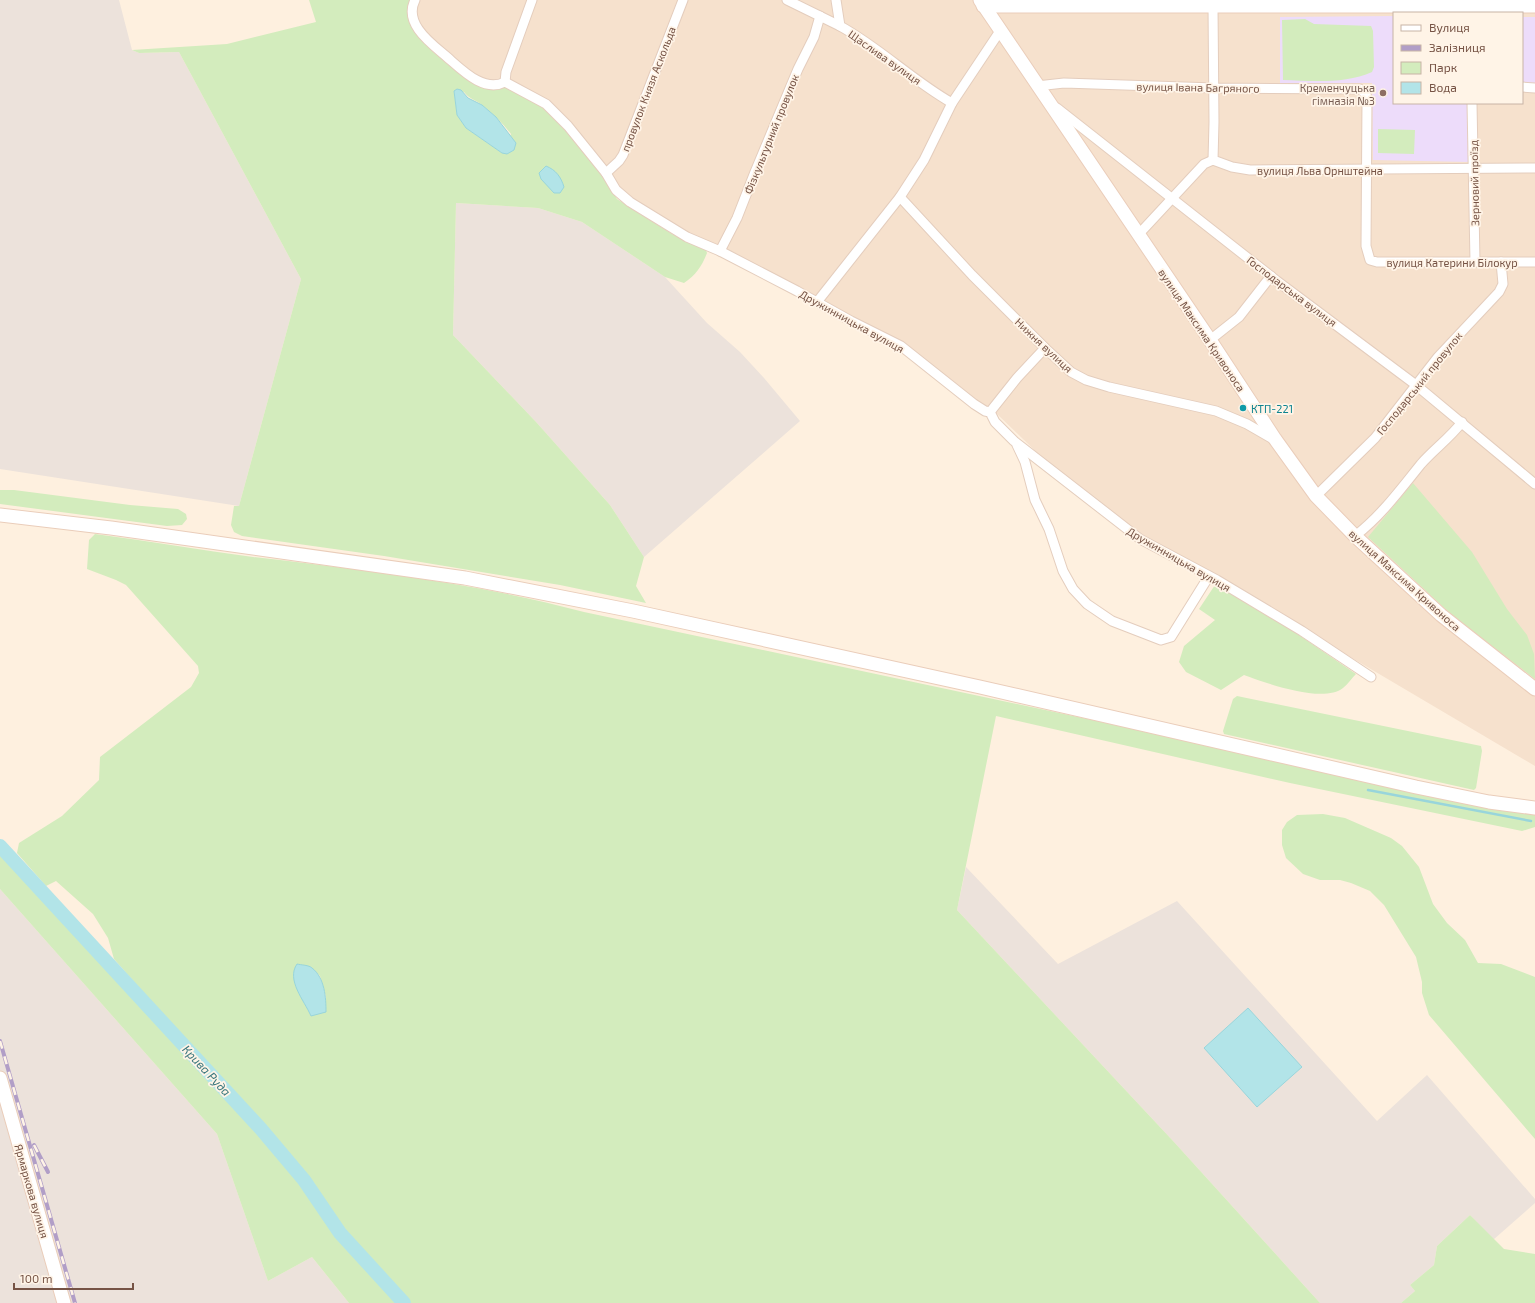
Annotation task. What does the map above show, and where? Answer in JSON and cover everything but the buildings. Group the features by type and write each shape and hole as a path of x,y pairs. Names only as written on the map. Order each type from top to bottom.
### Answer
{"street":[{"path":"415,0 413,4 413,15 417,27 431,44 472,78 495,86 505,82 506,72 532,0"},
{"name":"провулок Князя Аскольда","path":"606,173 619,161 623,155 683,0"},
{"path":"787,0 840,26"},
{"name":"Щаслива вулиця","path":"836,0 840,26 853,33 952,103"},
{"path":"982,3 1158,3 1213,6 1289,3 1535,6"},
{"name":"вулиця Максима Кривоноса","path":"982,3 1210,340 1275,440 1316,496 1355,536 1442,615 1535,689"},
{"path":"1138,235 1204,164 1213,160 1213,6"},
{"name":"Фізкультурний провулок","path":"720,251 737,218 798,69 814,37 820,16"},
{"path":"817,302 900,197 924,160 952,103 1000,31"},
{"name":"Дружинницька вулиця","path":"505,82 546,104 568,126 606,173 616,190 630,202 687,237 720,251 900,346 974,404 985,412 990,412 995,422 1014,441 1131,533 1302,631 1371,677"},
{"name":"вулиця Івана Багряного","path":"1038,86 1064,83 1214,88 1360,89 1366,94 1367,99 1367,170"},
{"path":"1523,87 1535,88"},
{"name":"Господарська вулиця","path":"1047,100 1271,276 1416,385 1535,484"},
{"name":"Зерновий проїзд","path":"1472,104 1475,262"},
{"name":"вулиця Льва Орнштейна","path":"1213,160 1232,167 1250,170 1535,168"},
{"name":"вулиця Катерини Білокур","path":"1367,170 1366,246 1370,260 1377,262 1535,262"},
{"name":"Нижня вулиця","path":"900,197 972,275 1071,372 1086,380 1108,387 1216,411 1247,424 1275,440"},
{"name":"Господарський провулок","path":"1316,496 1375,438 1461,330 1499,292 1503,284 1501,262"},
{"path":"1210,340 1240,317 1271,276"},
{"path":"990,412 1017,378 1045,348"},
{"path":"1355,536 1370,525 1391,502 1422,463 1462,422"},
{"path":"1014,441 1025,462 1035,500 1049,529 1063,571 1073,589 1087,604 1112,620 1161,640 1166,639 1171,637 1208,576"},
{"path":"0,515 111,528 465,578 641,613 964,684 1416,787 1489,802 1535,808"},
{"name":"Ярмаркова вулиця","path":"0,1078 64,1303"}],"shaded area":[{"path":"0,0 119,0 132,50 139,53 179,52 301,279 239,506 0,469"},
{"path":"419,0 1535,0 1535,766 1186,560 1132,531 1052,467 996,413 967,394 891,337 729,250 685,232 650,212 619,189 539,96 511,80 489,81 470,72 437,46 421,27 417,17 417,4"},
{"name":"Кременчуцька гімназія №3","path":"1393,16 1393,104 1469,104 1469,162 1373,160 1372,83 1280,83 1280,17"},
{"path":"1523,17 1535,17 1535,84 1523,84"},
{"path":"456,203 538,208 582,222 665,277 707,323 740,352 800,421 644,557 610,505 537,423 453,335"},
{"path":"966,867 1058,964 1177,901 1377,1121 1427,1075 1535,1199 1535,1203 1493,1240 1470,1215 1437,1246 1434,1265 1410,1285 1415,1291 1401,1303 1320,1303 1174,1142 957,910"},
{"path":"0,889 217,1134 268,1281 312,1257 349,1303 0,1303"}],"green space":[{"path":"309,0 411,0 410,19 413,29 428,47 438,56 479,86 487,88 506,88 516,91 545,108 573,138 599,170 617,199 672,234 706,250 707,253 701,266 692,277 684,283 665,277 582,222 538,208 456,203 453,335 537,423 610,505 644,557 636,586 646,603 560,585 384,556 242,536 234,532 231,525 234,506 239,506 301,279 179,52 139,53 132,50 227,44 316,22","holes":["454,91 464,92 480,103 501,122 511,134 502,153 466,128 457,115"]},
{"path":"1305,19 1314,24 1371,26 1373,31 1374,67 1372,72 1362,76 1329,81 1283,80 1282,20"},
{"path":"1378,129 1415,130 1414,154 1378,153"},
{"path":"1413,483 1472,552 1507,609 1527,635 1534,654 1535,679 1452,615 1368,537"},
{"path":"0,490 14,490 130,505 178,509 186,514 187,519 182,525 167,526 0,504"},
{"path":"95,534 253,557 420,578 502,593 584,612 1535,814 1535,827 1522,831 1290,783 996,716 957,910 1174,1142 1320,1303 349,1303 312,1257 268,1281 217,1134 0,889 0,852 41,897 78,934 162,1029 172,1025 114,959 108,938 93,914 56,881 46,886 17,853 19,843 62,816 99,780 100,757 191,687 199,673 198,666 126,585 87,569 89,540","holes":["311,967 320,976 326,997 311,1016 306,1004"]},
{"path":"1215,585 1249,601 1356,674 1343,688 1334,692 1322,694 1280,687 1244,675 1221,690 1186,672 1179,662 1184,646 1215,620 1199,609"},
{"path":"1237,696 1481,746 1482,751 1476,788 1474,790 1224,734 1223,731 1233,699"},
{"path":"1323,814 1345,818 1391,838 1402,846 1419,867 1433,904 1447,923 1465,940 1478,963 1501,964 1535,977 1535,1139 1429,1015 1422,993 1422,982 1416,957 1384,905 1370,891 1351,883 1340,880 1320,880 1303,874 1286,858 1282,845 1282,830 1287,822 1297,815"},
{"path":"1470,1215 1504,1249 1535,1254 1535,1303 1401,1303 1415,1291 1410,1285 1434,1265 1437,1246"}],"water":[{"path":"457,89 461,90 468,98 482,105 496,117 516,143 514,150 507,154 502,153 466,128 457,115 454,91"},
{"path":"546,166 558,174 564,187 560,193 554,193 541,179 539,173"},
{"path":"297,964 311,967 320,977 324,988 326,1012 311,1016 297,990 295,983 294,970"},
{"path":"1248,1008 1302,1067 1257,1107 1204,1048"}],"waterway":[{"path":"1368,790 1531,821"},
{"name":"Крива Руда","path":"0,846 261,1129 304,1180 340,1233 404,1303"}],"railway":[{"path":"0,1041 75,1303"},
{"path":"34,1145 48,1172"}],"place":[{"name":"Кременчуцька гімназія №3","path":"1383,93"},
{"name":"КТП-221","path":"1243,408"}]}
